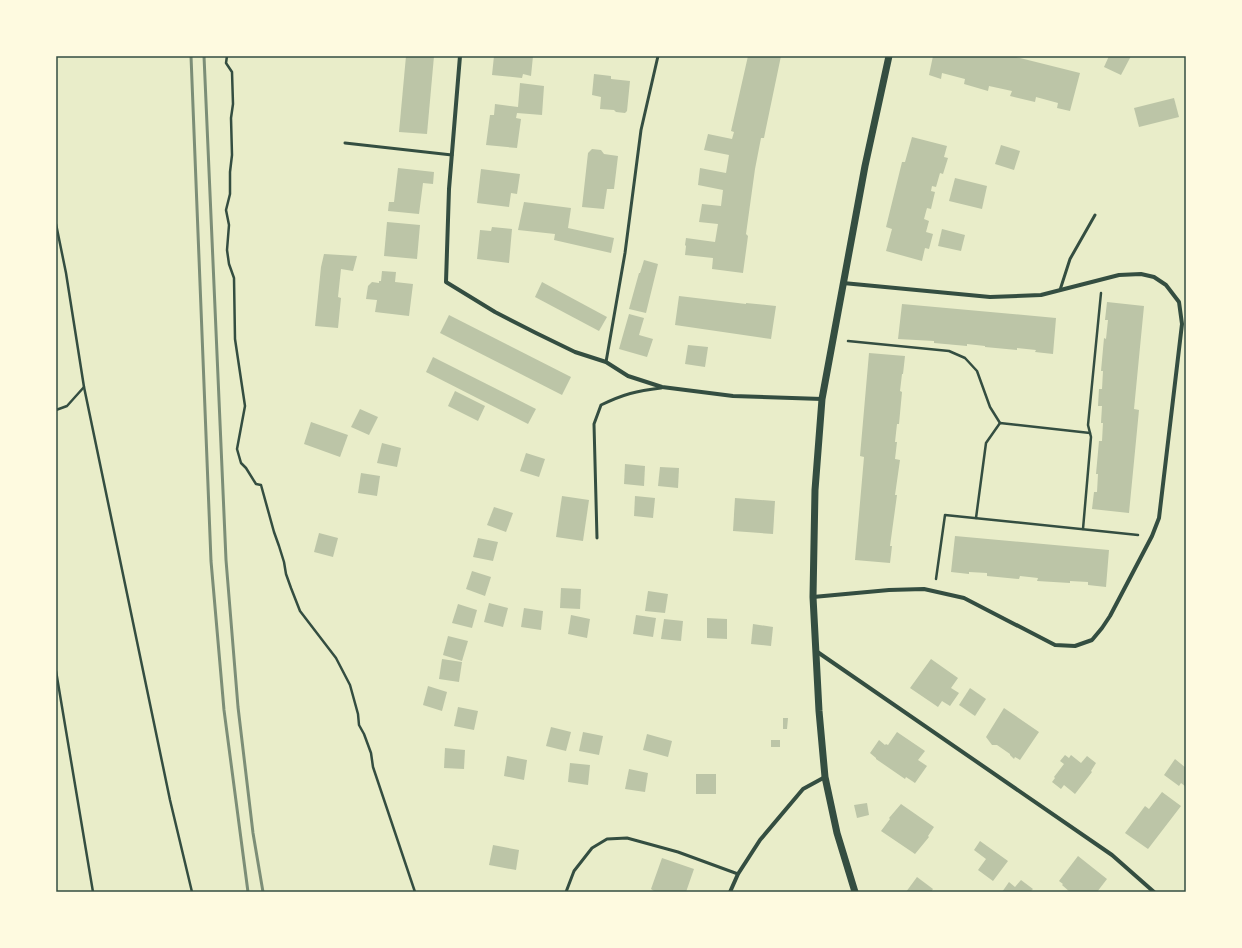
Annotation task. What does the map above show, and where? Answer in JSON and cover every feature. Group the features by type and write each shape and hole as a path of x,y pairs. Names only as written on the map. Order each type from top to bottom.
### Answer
{"street":[{"path":"460,56 449,189 446,282 495,312 575,352 606,362 628,376 662,387 733,396 822,398"},
{"path":"855,892 837,833 825,777 815,651 813,597 816,490 822,398 865,166 889,56"},
{"path":"813,597 889,590 924,589 964,598 1055,645 1075,646 1092,640 1110,616 1152,536 1159,518 1182,324 1179,302 1166,284 1154,277 1141,274 1118,274 1041,295 990,297 843,283"},
{"path":"815,651 1112,855 1154,892"},
{"path":"730,892 738,874 760,840 803,789 825,777"}],"lane":[{"path":"606,362 625,253 641,130 658,56"},
{"path":"345,143 452,155"},
{"path":"1060,290 1070,259 1095,215"},
{"path":"596,538 594,424 601,405 638,390 662,387"},
{"path":"566,892 574,871 592,848 607,839 627,838 678,852 738,874"}],"path":[{"path":"227,56 226,63 232,72 233,104 231,118 232,155 230,194 226,210 229,225 227,250 229,264 234,278 235,339 245,406 238,449 241,464 246,468 256,484 261,485 284,562 286,574 300,611 336,658 350,685 359,725 371,752 373,767 414,892"},
{"path":"56,224 66,273 84,387 170,800 192,892"},
{"path":"1083,529 1091,437 1088,425 1102,279"},
{"path":"832,339 949,351 965,358 977,372 990,408 1000,423 1090,433"},
{"path":"56,410 67,406 84,387"},
{"path":"976,518 986,443 1000,423"},
{"path":"934,591 944,515 1152,536"},
{"path":"56,670 92,892"}],"building":[{"path":"406,56 434,56 427,134 399,132"},
{"path":"494,56 533,56 531,76 523,74 522,78 492,75"},
{"path":"748,56 781,56 764,138 761,138 755,169 746,234 748,236 743,273 712,269 713,258 685,255 685,245 686,238 715,242 718,224 699,222 702,204 721,206 723,190 698,185 700,168 726,173 729,155 704,150 708,134 732,139 734,132 731,131"},
{"path":"933,56 1012,56 1080,73 1070,111 1057,108 1058,103 1036,97 1035,102 1010,96 1012,91 989,86 988,91 964,84 965,79 942,73 941,79 929,75"},
{"path":"1109,56 1131,56 1121,75 1104,67"},
{"path":"594,74 611,76 611,79 630,81 627,111 625,113 616,112 614,110 600,109 601,97 592,95"},
{"path":"520,83 544,86 542,115 517,113 516,118 521,119 517,148 486,145 490,115 494,115 495,104 518,107"},
{"path":"1174,98 1179,117 1139,127 1134,108"},
{"path":"912,137 947,146 944,157 948,158 943,174 940,173 936,187 932,186 931,191 935,192 931,209 927,208 924,219 929,221 926,232 933,234 929,249 925,248 922,261 886,251 892,229 886,227 902,162 905,162"},
{"path":"1001,145 1020,151 1014,170 995,164"},
{"path":"592,149 601,150 604,154 618,156 614,189 607,189 604,209 582,207 588,153"},
{"path":"398,168 434,172 433,184 423,183 419,214 388,211 389,202 394,202"},
{"path":"481,169 520,174 517,194 511,193 509,207 477,203"},
{"path":"955,178 987,186 982,209 949,201"},
{"path":"524,202 571,208 568,228 614,238 611,253 554,240 555,234 518,230"},
{"path":"387,222 420,225 417,259 384,256"},
{"path":"492,227 512,229 509,263 477,259 480,230 491,231"},
{"path":"942,229 965,235 961,251 938,246"},
{"path":"324,254 357,256 353,271 341,269 338,297 341,298 338,328 315,326 321,267"},
{"path":"644,260 658,264 646,313 629,309"},
{"path":"382,271 396,272 395,282 413,284 409,316 375,312 377,300 366,299 368,286 372,282 379,283 379,281 381,281"},
{"path":"542,282 607,317 599,331 535,297"},
{"path":"679,296 776,306 771,339 675,325"},
{"path":"1107,302 1144,306 1134,409 1139,410 1129,513 1092,509 1094,492 1097,492 1098,474 1096,474 1099,441 1102,441 1102,406 1098,406 1099,389 1102,389 1103,371 1101,371 1104,338 1106,339 1108,320 1105,320"},
{"path":"902,304 1056,318 1053,354 1017,348 1017,350 967,344 967,346 934,343 934,341 898,339"},
{"path":"629,314 644,318 639,335 653,339 647,357 619,349"},
{"path":"449,315 571,377 562,395 440,333"},
{"path":"688,345 708,347 705,367 685,364"},
{"path":"869,353 905,356 900,391 902,392 899,424 897,424 895,442 897,442 895,459 900,460 890,546 892,546 890,563 855,560 864,457 860,456"},
{"path":"433,357 536,409 528,424 426,372"},
{"path":"455,391 485,406 478,421 448,406"},
{"path":"360,409 378,417 369,435 351,427"},
{"path":"311,422 348,435 340,457 304,444"},
{"path":"382,443 401,448 397,467 377,463"},
{"path":"526,453 545,459 539,477 520,471"},
{"path":"625,464 645,466 644,486 624,484"},
{"path":"660,467 679,468 678,488 658,486"},
{"path":"361,473 380,476 377,496 358,493"},
{"path":"562,496 589,500 583,541 556,537"},
{"path":"635,496 655,498 653,518 634,516"},
{"path":"735,498 775,501 773,534 733,531"},
{"path":"494,507 513,513 506,532 487,525"},
{"path":"319,533 338,538 333,557 314,552"},
{"path":"955,536 1109,550 1106,587 1088,585 1088,582 1070,581 1070,583 1037,581 1038,578 1020,576 1019,579 987,576 987,573 969,572 969,574 951,572"},
{"path":"478,538 498,542 493,561 473,557"},
{"path":"472,571 491,577 485,596 466,589"},
{"path":"561,588 581,589 580,609 560,608"},
{"path":"648,591 668,594 665,613 645,611"},
{"path":"489,603 508,608 503,627 484,622"},
{"path":"458,604 477,610 472,628 452,623"},
{"path":"524,608 543,611 541,630 521,627"},
{"path":"571,615 590,619 587,638 568,634"},
{"path":"636,615 656,618 653,637 633,634"},
{"path":"707,618 727,619 727,639 707,638"},
{"path":"664,619 683,621 681,641 661,639"},
{"path":"753,624 773,627 771,646 751,644"},
{"path":"448,636 468,641 462,661 443,655"},
{"path":"442,659 462,662 459,682 439,679"},
{"path":"931,659 958,678 951,688 959,693 950,706 942,701 938,707 910,688"},
{"path":"428,686 447,692 442,711 423,705"},
{"path":"970,688 986,699 975,716 959,705"},
{"path":"458,707 478,711 474,730 454,726"},
{"path":"1004,708 1039,732 1020,760 1015,757 1014,759 1010,754 997,745 992,745 986,737"},
{"path":"783,718 788,718 787,729 783,729"},
{"path":"551,727 571,732 566,751 546,746"},
{"path":"583,732 603,736 599,755 579,751"},
{"path":"897,732 925,751 918,760 927,766 915,783 906,777 905,779 876,759 870,753 879,740 885,745 888,745"},
{"path":"647,734 672,741 668,757 643,750"},
{"path":"771,740 780,740 780,747 771,747"},
{"path":"445,748 465,750 464,769 444,768"},
{"path":"1065,755 1069,758 1071,755 1081,763 1087,756 1096,763 1091,771 1092,772 1075,794 1064,785 1061,789 1052,782 1064,764 1060,761"},
{"path":"507,756 527,760 524,780 504,776"},
{"path":"1175,759 1186,768 1186,787 1181,783 1179,786 1164,775"},
{"path":"570,763 590,765 588,785 568,782"},
{"path":"629,769 648,773 645,792 625,789"},
{"path":"696,774 716,774 716,794 696,794"},
{"path":"1162,792 1181,806 1148,849 1125,833 1145,806 1149,809"},
{"path":"867,803 869,815 857,818 854,805"},
{"path":"901,804 934,827 928,836 929,837 915,854 881,831 890,819 889,818"},
{"path":"980,841 1008,861 993,881 978,870 986,859 974,850"},
{"path":"493,845 519,850 516,870 489,865"},
{"path":"1078,856 1107,879 1097,892 1070,892 1059,881"},
{"path":"662,858 694,869 686,892 654,892 651,889"},
{"path":"917,877 933,889 931,892 906,892"},
{"path":"1021,880 1033,889 1030,892 1002,892 1009,882 1015,887"}],"railway":[{"path":"191,56 211,561 224,710 248,892"},
{"path":"204,56 226,560 238,707 253,833 263,892"}]}
